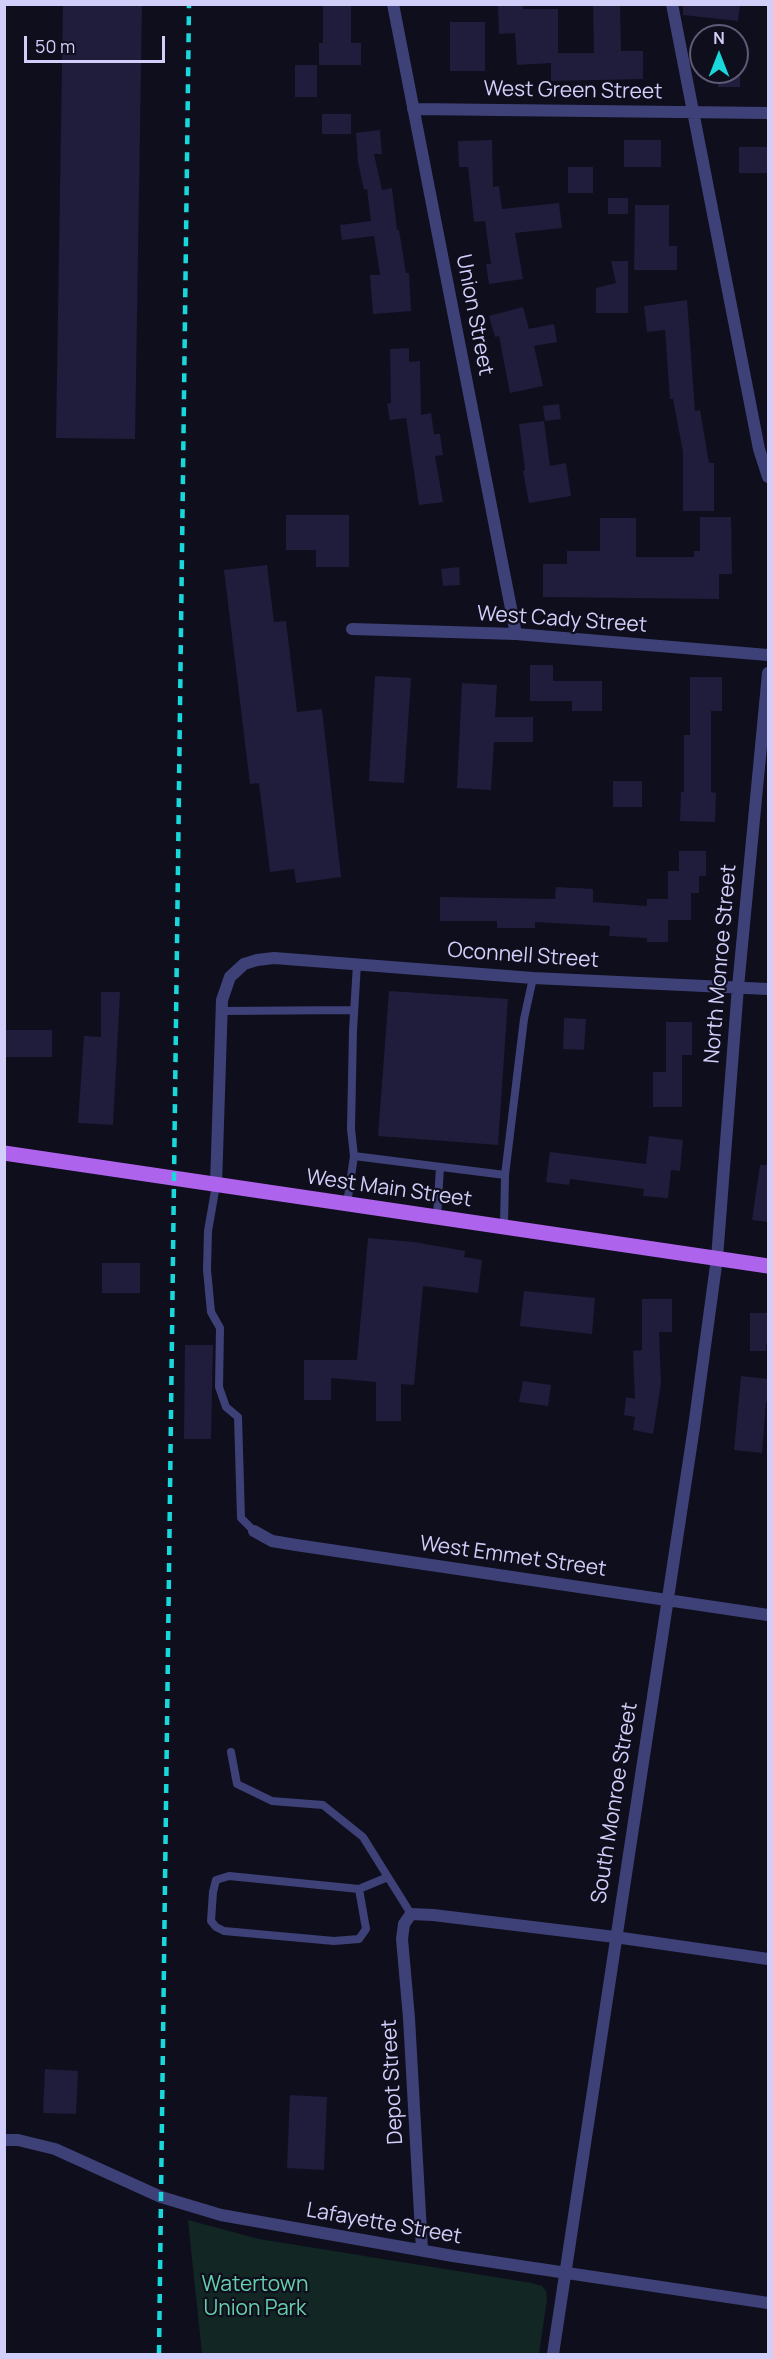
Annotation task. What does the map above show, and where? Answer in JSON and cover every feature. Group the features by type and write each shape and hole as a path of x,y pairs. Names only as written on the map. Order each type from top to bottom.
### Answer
{"main road":[{"name":"West Main Street","path":"4,1154 768,1266"}],"street":[{"name":"Union Street","path":"393,4 516,634"},
{"path":"672,4 759,449 768,477"},
{"name":"West Green Street","path":"413,109 768,113"},
{"name":"West Cady Street","path":"352,629 516,634 768,656"},
{"name":"North Monroe Street","path":"717,1258 738,987 768,674"},
{"name":"Oconnell Street","path":"216,1185 222,1000 230,977 244,964 274,958 533,978 768,989"},
{"name":"South Monroe Street","path":"552,2355 694,1427 717,1258"},
{"name":"West Emmet Street","path":"254,1530 272,1540 296,1545 768,1615"},
{"path":"411,1914 615,1937 768,1959"},
{"name":"Depot Street","path":"411,1914 404,1924 402,1939 410,2018 422,2250"},
{"name":"Lafayette Street","path":"4,2139 49,2147 161,2197 221,2215 564,2273 768,2302"}],"lane":[{"path":"347,1204 354,1156 351,1129 357,964"},
{"path":"504,1227 505,1175 524,1019 533,978"},
{"path":"222,1011 354,1010"},
{"path":"354,1156 505,1175"},
{"path":"437,1217 440,1167"},
{"path":"216,1185 208,1231 207,1270 211,1312 220,1328 219,1387 226,1407 238,1417 241,1518 254,1530"},
{"path":"231,1752 237,1784 272,1801 323,1805 363,1837 411,1914"},
{"path":"359,1889 366,1929 359,1939 334,1941 224,1931 211,1921 216,1880 229,1875 359,1889 388,1877"}],"green space":[{"name":"Watertown Union Park","path":"188,2220 259,2239 542,2286 546,2291 547,2299 539,2354 202,2354"}],"building":[{"path":"63,4 142,4 135,439 56,438"},
{"path":"323,4 351,4 351,43 361,43 361,65 319,65 319,43 323,43"},
{"path":"593,4 620,4 621,51 643,51 643,79 551,81 551,63 517,65 515,33 499,34 498,6 558,9 558,53 594,53"},
{"path":"683,4 740,4 738,21 683,15"},
{"path":"450,22 485,22 485,71 450,71"},
{"path":"295,65 317,65 317,97 295,97"},
{"path":"718,84 740,84 740,87 718,87"},
{"path":"322,114 351,114 351,134 322,134"},
{"path":"380,130 382,154 374,154 382,190 392,188 397,230 399,230 406,273 409,273 411,311 373,314 370,275 380,275 374,236 342,240 340,225 371,221 367,189 364,190 358,162 356,133"},
{"path":"492,140 493,187 499,186 502,209 559,203 562,228 515,233 523,279 489,284 486,264 491,264 485,221 474,222 468,167 459,167 458,141"},
{"path":"624,140 661,140 661,167 624,167"},
{"path":"739,147 768,147 768,173 739,173"},
{"path":"568,167 593,167 593,193 568,193"},
{"path":"608,198 628,198 628,214 608,214"},
{"path":"635,205 669,205 669,246 677,246 677,270 634,270"},
{"path":"611,261 628,261 628,313 596,313 596,288 616,283"},
{"path":"687,300 695,411 700,410 709,463 714,463 714,511 683,511 683,452 673,399 670,399 665,330 647,332 644,306"},
{"path":"523,307 529,329 554,324 557,342 534,346 543,386 510,393 499,336 495,337 489,316"},
{"path":"409,348 409,362 420,361 421,415 431,413 434,434 440,434 443,455 435,456 443,502 419,505 406,418 390,420 387,404 391,403 390,349"},
{"path":"559,404 561,419 545,421 543,406"},
{"path":"544,421 550,466 566,463 571,496 529,503 523,471 525,470 519,424"},
{"path":"286,515 349,515 349,567 316,567 316,550 286,550"},
{"path":"700,517 731,517 732,574 719,574 719,599 543,597 543,564 567,564 567,551 600,551 600,518 636,518 636,557 694,557 694,551 700,551"},
{"path":"267,565 274,622 286,621 297,712 322,709 341,877 296,883 294,869 270,872 259,783 250,784 224,570"},
{"path":"459,567 460,585 443,586 441,569"},
{"path":"530,665 553,665 553,681 602,681 602,711 572,711 572,701 530,701"},
{"path":"375,676 411,678 404,783 369,781"},
{"path":"690,677 722,677 722,711 711,711 711,792 716,793 715,822 680,821 681,792 684,792 684,735 690,735"},
{"path":"462,683 497,685 495,717 533,717 533,742 494,742 491,790 457,788"},
{"path":"613,781 642,781 642,807 613,807"},
{"path":"679,851 706,851 706,876 699,876 699,893 691,893 691,920 668,920 668,942 647,942 647,938 609,936 610,926 535,922 535,928 497,928 497,921 440,921 440,897 555,899 556,887 593,889 593,902 647,906 647,899 668,899 668,871 679,871"},
{"path":"389,991 508,999 498,1145 378,1136"},
{"path":"101,992 120,992 113,1125 78,1123 84,1036 101,1037"},
{"path":"564,1018 586,1019 584,1050 563,1049"},
{"path":"666,1022 692,1022 692,1055 682,1055 682,1107 653,1107 653,1072 666,1072"},
{"path":"4,1030 52,1030 52,1057 4,1057"},
{"path":"649,1136 683,1140 680,1171 671,1170 668,1198 643,1196 644,1189 570,1179 569,1185 546,1182 550,1152 646,1164"},
{"path":"760,1165 768,1165 768,1222 752,1220"},
{"path":"368,1238 414,1242 465,1251 464,1257 482,1260 478,1293 423,1286 414,1385 401,1384 401,1421 376,1421 376,1382 331,1378 331,1400 304,1400 304,1360 357,1360"},
{"path":"102,1263 140,1263 140,1293 102,1293"},
{"path":"524,1291 595,1298 592,1334 520,1326"},
{"path":"642,1299 672,1299 672,1332 659,1332 661,1384 653,1434 633,1430 635,1417 624,1415 626,1397 635,1399 633,1351 642,1350"},
{"path":"750,1313 768,1313 766,1351 750,1351"},
{"path":"185,1345 213,1345 211,1439 184,1439"},
{"path":"741,1376 768,1379 768,1402 766,1402 762,1453 734,1450"},
{"path":"523,1381 551,1385 548,1406 519,1402"},
{"path":"45,2069 78,2071 76,2114 43,2113"},
{"path":"290,2095 327,2097 324,2170 287,2168"}],"railway":[{"path":"159,2354 189,4"}]}
